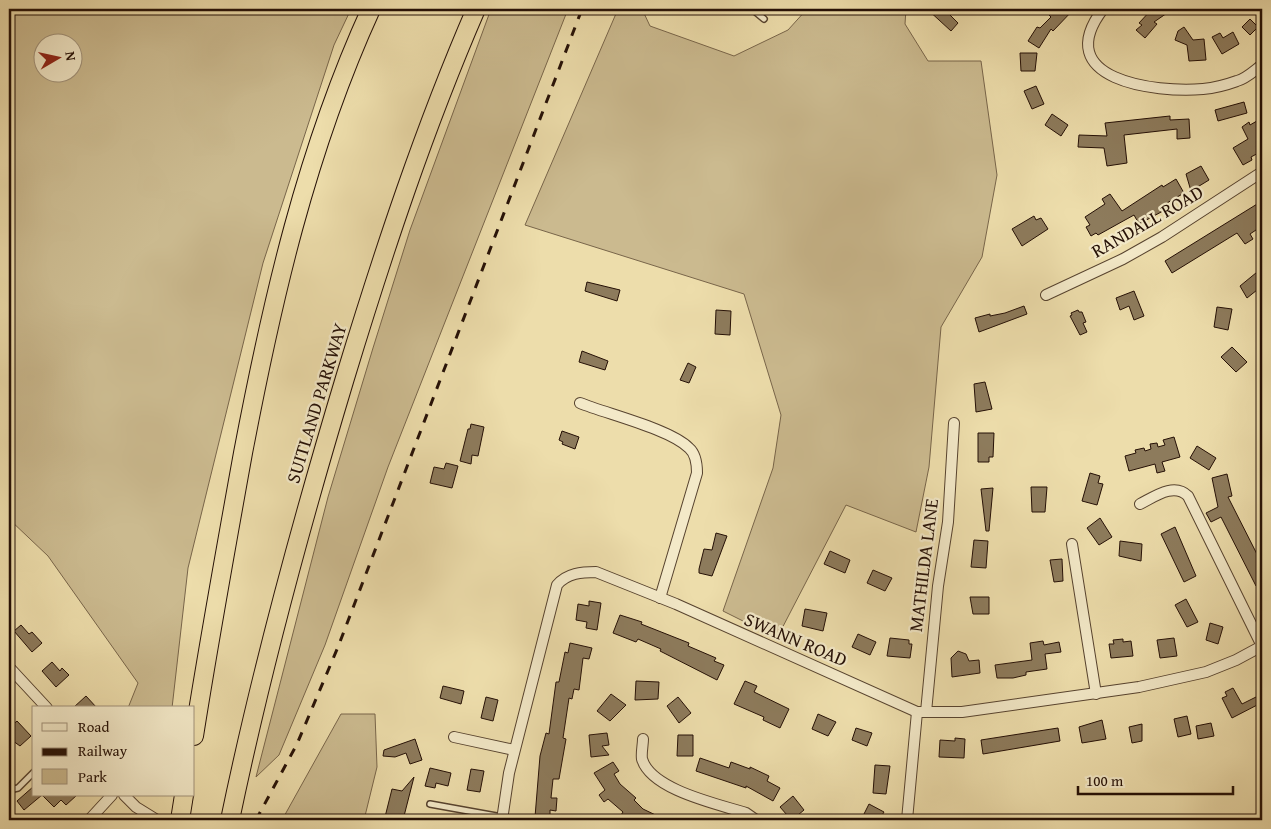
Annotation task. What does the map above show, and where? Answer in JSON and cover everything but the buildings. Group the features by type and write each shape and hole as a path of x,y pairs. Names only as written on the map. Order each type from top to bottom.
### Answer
{"highway":[{"path":"195,730 231,520 281,269 302,192 323,128 371,9"},
{"name":"SUITLAND PARKWAY","path":"230,820 287,581 336,406 409,182 476,9"},
{"path":"180,820 184,796"}],"street":[{"path":"1103,9 1088,35 1088,50 1093,62 1100,69 1122,82 1157,88 1205,89 1239,81 1262,65"},
{"name":"RANDALL ROAD","path":"1046,295 1123,259 1162,237 1262,172"},
{"path":"580,403 648,427 680,442 690,448 695,457 697,473 660,598"},
{"name":"MATHILDA LANE","path":"907,820 948,522 954,423"},
{"path":"1140,504 1171,490 1178,490 1188,496 1262,646"},
{"path":"1072,544 1096,694"},
{"name":"SWANN ROAD","path":"502,819 514,750 558,585 562,580 583,572 596,572 660,598 922,712 971,711 1139,687 1206,672 1262,646"},
{"path":"9,668 44,706"},
{"path":"454,737 514,750"},
{"path":"643,739 642,759 652,776 670,787 746,813 756,820"},
{"path":"89,820 111,796"},
{"path":"125,796 157,820"}],"lane":[{"path":"752,9 764,19"},
{"path":"9,790 18,788 32,774"},
{"path":"430,804 502,819"}],"path":[{"path":"1245,820 1262,811"}],"green space":[{"path":"9,9 351,9 334,45 263,263 188,568 172,706 129,706 138,683 48,556 9,519"},
{"path":"491,9 568,9 388,467 325,645 279,755 256,777 328,497 373,348 410,230"},
{"path":"618,9 642,9 650,26 734,56 788,30 807,9 906,9 905,24 928,61 981,61 997,175 982,257 941,327 929,467 916,532 846,505 777,638 723,611 773,468 781,415 744,294 525,225"},
{"path":"341,714 375,714 377,767 364,820 282,820"}],"railway":[{"path":"256,820 297,744 338,647 582,9"}]}
